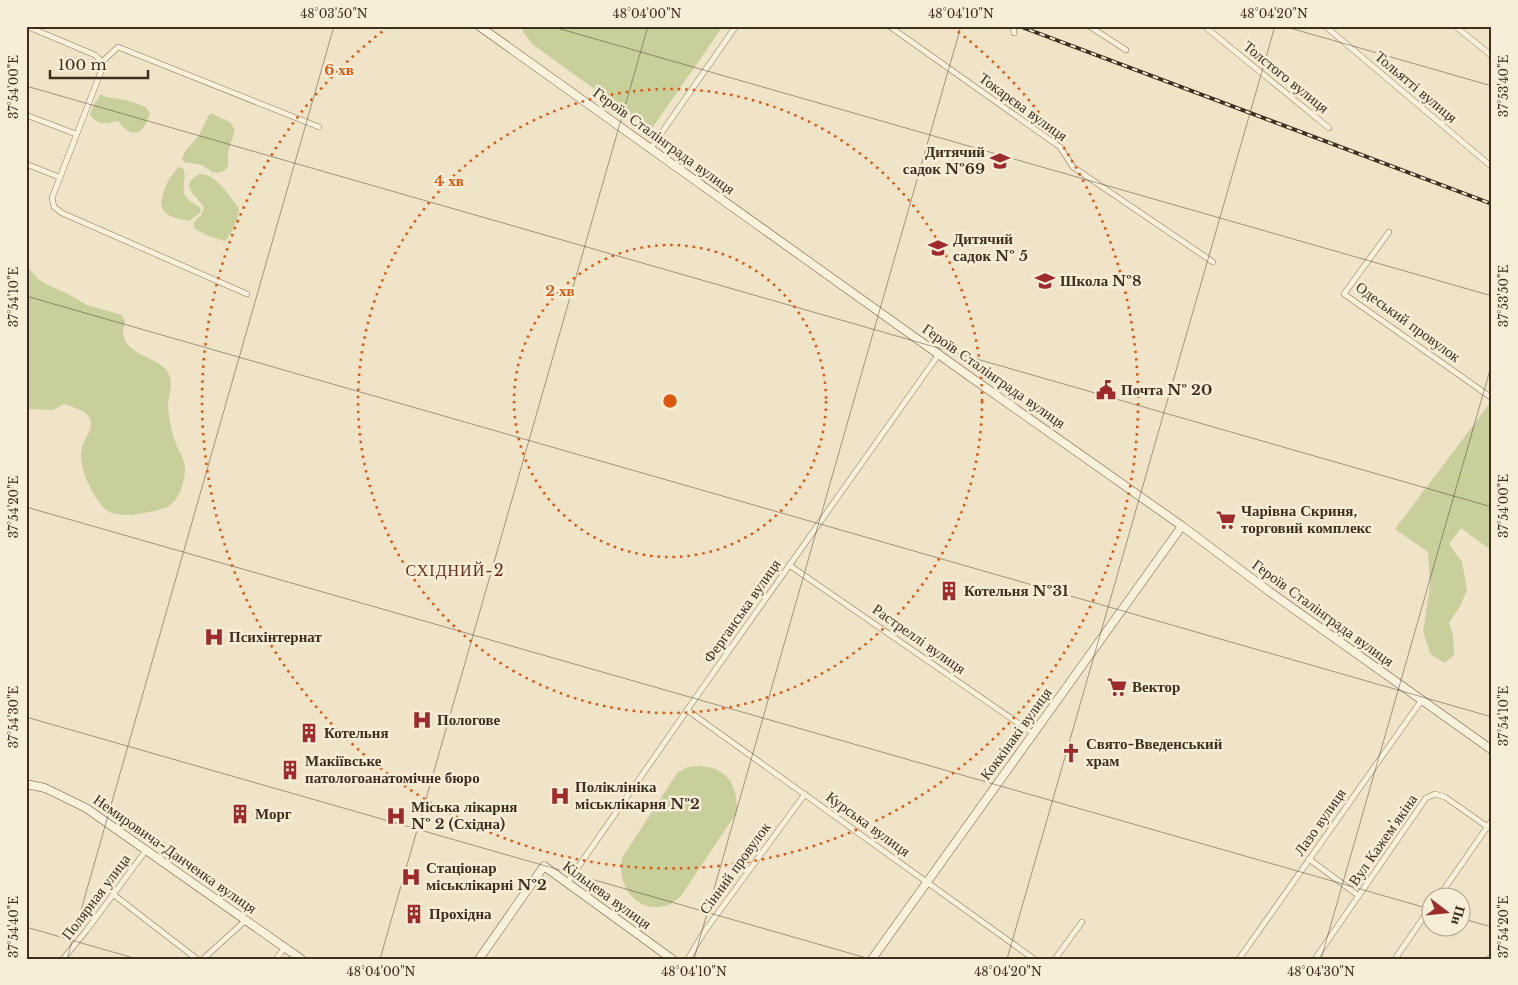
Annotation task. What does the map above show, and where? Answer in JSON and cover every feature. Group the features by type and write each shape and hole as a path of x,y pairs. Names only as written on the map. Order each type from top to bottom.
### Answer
{"main road":[{"name":"Героїв Сталінграда вулиця","path":"479,26 1182,526 1270,592 1492,750"},
{"name":"Коккінакі вулиця","path":"872,959 1182,526"},
{"name":"Немировича-Данченка вулиця","path":"26,784 45,788 86,808 147,849 301,959"},
{"name":"Кільцева вулиця","path":"479,959 544,866 672,959"}],"street":[{"path":"26,26 95,55 102,62 102,69 52,198 54,207 62,213 247,294"},
{"path":"651,148 736,26"},
{"name":"Токарєва вулиця","path":"889,26 1060,147 1073,167 1213,262"},
{"path":"1013,26 1014,34"},
{"path":"1089,26 1126,50"},
{"name":"Толстого вулиця","path":"1204,26 1329,128"},
{"name":"Тольятті вулиця","path":"1325,26 1492,167"},
{"path":"1455,26 1492,56"},
{"path":"102,62 118,47 319,127"},
{"path":"26,115 76,134"},
{"path":"26,164 60,176"},
{"name":"Одеський провулок","path":"1389,232 1344,294 1492,398"},
{"name":"Ферганська вулиця","path":"568,883 687,710 939,354"},
{"name":"Растреллі вулиця","path":"789,565 1034,734"},
{"name":"Лазо вулиця","path":"1239,959 1421,701"},
{"name":"Курська вулиця","path":"687,710 1034,959"},
{"name":"Сінний провулок","path":"688,959 704,932 805,794"},
{"name":"Вул Кажем'якіна","path":"1315,959 1426,798 1435,794 1445,797 1489,828"},
{"path":"1445,888 1489,828 1492,820"},
{"name":"Полярная улица","path":"63,959 147,849"},
{"path":"1309,859 1359,896"},
{"path":"114,894 197,959"},
{"path":"204,959 246,920"},
{"path":"1055,959 1082,922"},
{"path":"1396,959 1420,923"},
{"path":"276,959 285,947"},
{"path":"1488,959 1492,957"}],"green space":[{"path":"523,26 723,26 651,130 532,44 523,32"},
{"path":"101,94 146,107 150,113 141,130 133,133 123,127 118,121 100,123 90,115 94,104"},
{"path":"210,113 230,122 235,130 228,152 228,166 219,173 212,172 202,165 184,162 182,159 187,149 199,135"},
{"path":"179,167 183,168 185,176 184,193 191,202 200,207 201,211 189,221 168,215 163,210 162,205 165,187 175,170"},
{"path":"199,174 205,175 217,182 239,208 235,226 225,241 203,233 194,226 194,222 201,215 204,208 189,187 193,179"},
{"path":"26,265 38,279 46,284 87,305 122,315 125,321 123,332 129,346 167,371 171,380 168,407 170,421 185,469 181,489 173,503 166,508 129,515 115,514 106,510 91,488 82,466 82,449 91,423 87,414 77,408 64,404 53,410 26,410"},
{"path":"1490,403 1492,404 1492,551 1461,528 1449,544 1462,562 1467,590 1459,608 1449,623 1453,635 1454,655 1445,663 1431,655 1423,632 1430,585 1428,552 1395,529"},
{"path":"699,766 717,770 729,779 737,802 737,812 681,896 669,905 648,906 639,902 626,888 622,879 622,858 677,773 688,767"}],"railway":[{"path":"1019,26 1492,204"}],"place":[{"name":"Дитячий садок №69","path":"1000,161"},
{"name":"Дитячий садок № 5","path":"938,248"},
{"name":"Школа №8","path":"1045,281"},
{"name":"Почта № 20","path":"1106,390"},
{"name":"Чарівна Скриня, торговий комплекс","path":"1226,520"},
{"name":"Котельня №31","path":"949,591"},
{"name":"Психінтернат","path":"214,637"},
{"name":"Вектор","path":"1117,687"},
{"name":"Пологове","path":"422,720"},
{"name":"Котельня","path":"309,733"},
{"name":"Свято-Введенський храм","path":"1071,753"},
{"name":"Макіївське патологоанатомічне бюро","path":"290,770"},
{"name":"Поліклініка міськлікарня №2","path":"560,796"},
{"name":"Морг","path":"240,814"},
{"name":"Міська лікарня № 2 (Східна)","path":"396,816"},
{"name":"Стаціонар міськлікарні №2","path":"411,877"},
{"name":"Прохідна","path":"414,914"}],"district":[{"name":"СХІДНИЙ-2","path":"455,570"}]}
